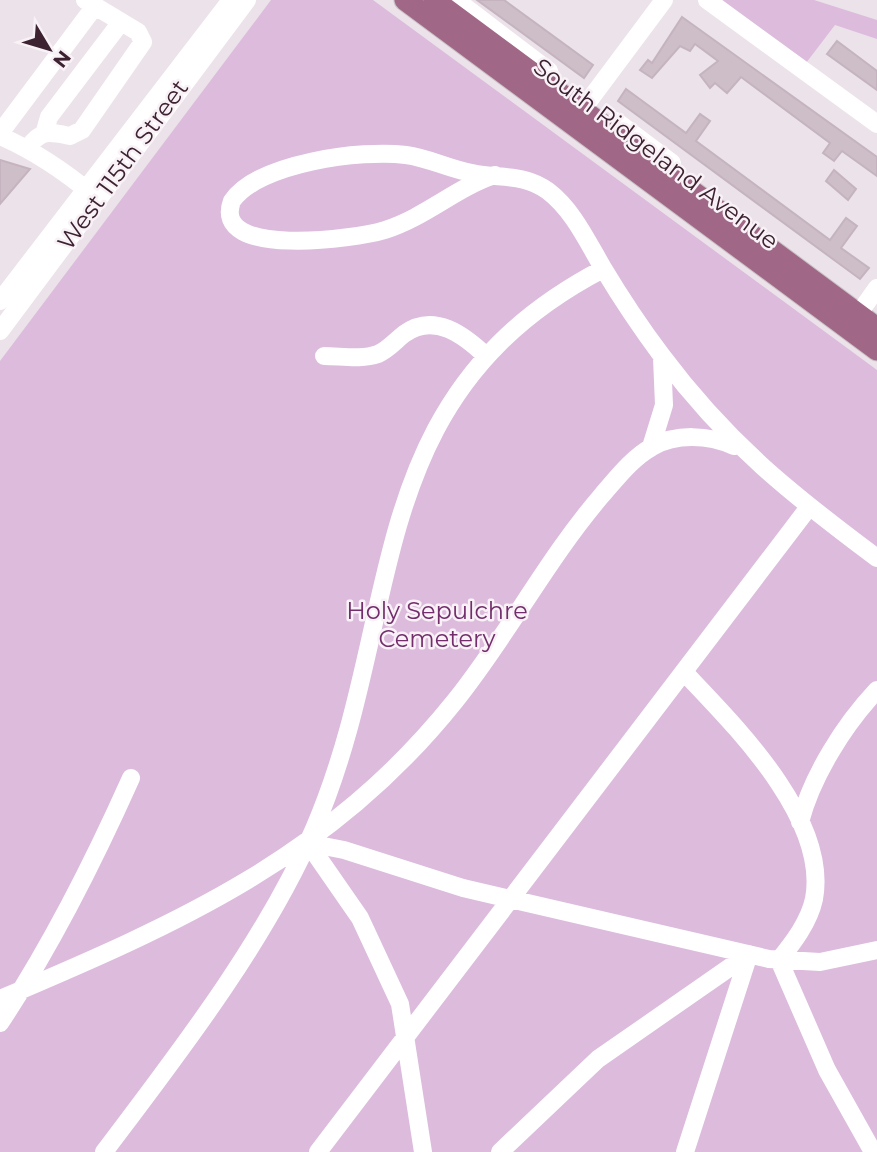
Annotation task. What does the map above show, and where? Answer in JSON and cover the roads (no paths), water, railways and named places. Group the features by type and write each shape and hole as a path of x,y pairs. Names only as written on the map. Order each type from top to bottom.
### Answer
{"main road":[{"name":"South Ridgeland Avenue","path":"405,0 853,321 877,328"},
{"name":"South Ridgeland Avenue","path":"434,0 827,291 877,350"}],"street":[{"name":"West 115th Street","path":"0,331 92,194 231,0"},
{"name":"West 115th Street","path":"0,301 92,194 247,0"},
{"name":"South Ridgeland Avenue","path":"456,0 549,71 553,88"},
{"path":"582,110 664,0"},
{"path":"707,0 877,124"},
{"path":"28,148 37,134 45,131 70,136 82,130 139,51 143,41 138,32 90,3 0,134 28,148 92,194"},
{"path":"45,131 49,117 121,22"},
{"path":"495,175 475,183 426,213 386,230 354,238 302,240 248,236 230,222 232,201 244,189 292,167 331,157 368,153 406,155 474,174 495,175 522,178 549,191 570,213 603,269 662,356 740,449 809,507 877,558"},
{"path":"104,1152 220,991 275,903 308,843 345,740 405,497 446,411 486,356 540,308 603,269"},
{"path":"853,321 877,288"},
{"path":"324,356 366,357 386,349 406,333 435,325 458,333 486,356"},
{"path":"651,447 664,405 665,370 662,356"},
{"path":"0,999 110,953 179,918 308,843 357,805 407,757 478,671 579,523 625,469 651,447 667,440 698,438 740,449"},
{"path":"318,1152 809,507"},
{"path":"684,671 764,762 800,822 812,861 814,899 803,925 779,960"},
{"path":"800,822 805,805 825,764 857,714 877,690"},
{"path":"0,1023 22,990 90,870 131,778"},
{"path":"308,843 337,848 429,878 511,899 779,960 820,962 877,950"},
{"path":"308,843 374,945 400,1004 424,1152"},
{"path":"500,1152 598,1059 749,954"},
{"path":"685,1152 749,954"},
{"path":"779,960 827,1070 873,1152"}],"park label":[{"name":"Holy Sepulchre Cemetery","path":"437,625"}]}
